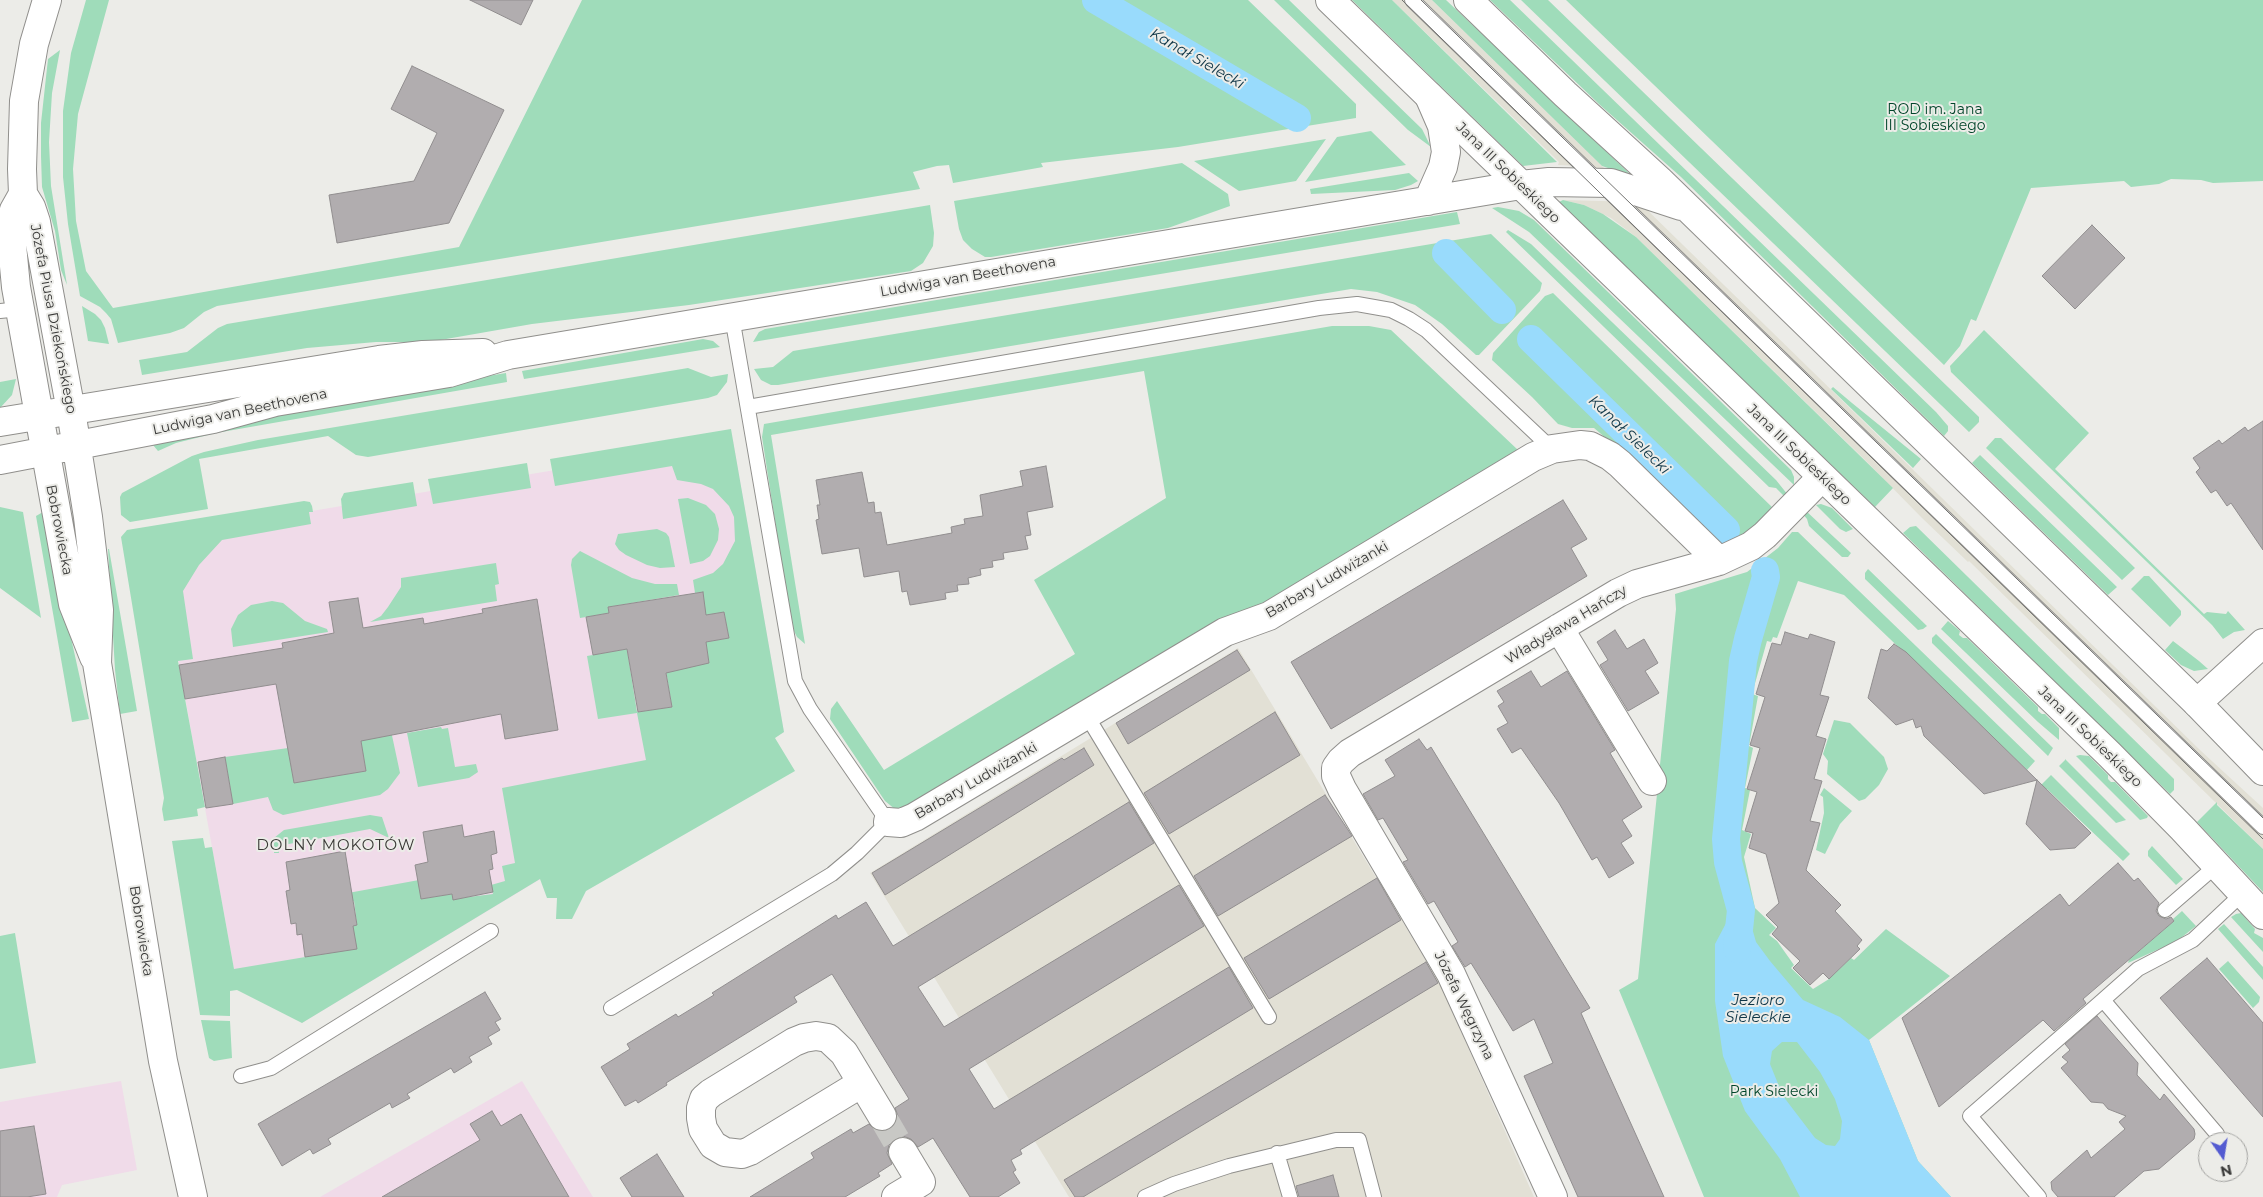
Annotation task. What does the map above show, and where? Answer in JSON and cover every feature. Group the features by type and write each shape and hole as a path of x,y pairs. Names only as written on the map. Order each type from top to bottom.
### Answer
{"street":[{"name":"Józefa Piusa Dziekońskiego","path":"47,0 34,44 24,101 23,194 31,207 36,222 76,446"},
{"name":"Jana III Sobieskiego","path":"1330,0 2103,748 2263,915"},
{"path":"1468,0 1687,208 2197,703 2263,771"},
{"path":"1428,201 1443,167 1446,152 1442,126 1429,96"},
{"name":"Ludwiga van Beethovena","path":"0,460 213,419 275,402 449,373 508,355 1521,186 1549,182 1600,183 1632,189 1687,208"},
{"name":"Józefa Piusa Dziekońskiego","path":"23,194 14,210 10,224 12,257 10,310 38,416 45,452"},
{"name":"Ludwiga van Beethovena","path":"0,422 379,360 472,352 508,355"},
{"name":"Barbary Ludwiżanki","path":"888,822 901,823 915,818 1225,632 1269,616 1533,457 1552,449 1580,445 1590,446 1610,456 1718,561"},
{"name":"Bobrowiecka","path":"76,446 88,517 99,610 96,663"},
{"name":"Bobrowiecka","path":"45,452 73,604 96,663 165,1070 193,1197"},
{"name":"Władysława Hańczy","path":"1336,768 1340,761 1350,754 1627,588 1718,561 1744,550 1759,540 1822,477"},
{"path":"1559,628 1652,780"},
{"path":"2197,703 2263,643"},
{"name":"Józefa Węgrzyna","path":"1336,768 1336,776 1342,789 1451,974 1553,1197"},
{"path":"862,1083 742,1154 725,1152 713,1145 703,1129 700,1118 704,1099 711,1093 804,1038 816,1036 828,1038 844,1052 882,1116"},
{"path":"896,1197 921,1182 904,1152"}],"lane":[{"path":"1412,0 2263,827"},
{"path":"748,407 1319,308 1357,304 1391,310 1426,330 1552,449"},
{"path":"611,1008 832,874 857,853 888,822 810,710 795,681 732,317"},
{"path":"1087,716 1269,1017"},
{"path":"2165,910 2216,865"},
{"path":"2039,1197 1970,1116 2138,969 2193,940 2243,893"},
{"path":"241,1076 271,1068 491,931"},
{"path":"2103,1000 2215,1132"},
{"path":"1144,1197 1192,1178 1277,1153 1336,1140 1360,1140 1374,1197"},
{"path":"1277,1153 1290,1197"}],"shaded area":[{"path":"1392,0 1432,0 1606,170 1558,165 1559,162"},
{"path":"1563,200 1639,202 2201,751 2263,808 2263,849 1636,237 1611,218 1584,205"},
{"path":"733,440 784,732 302,1023 234,969 166,592 217,527"},
{"path":"1238,648 1440,984 1534,1197 1069,1197 870,873"},
{"path":"121,1081 137,1170 62,1185 57,1197 0,1197 0,1102"},
{"path":"522,1081 593,1197 320,1197"}],"green space":[{"path":"86,0 109,0 78,114 73,169 76,221 86,271 113,308 459,247 582,0 1248,0 1356,104 1356,118 1178,147 1041,163 1043,167 953,183 949,165 937,166 913,172 920,189 217,306 204,312 184,328 170,333 118,343 111,319 100,307 80,296 68,224 63,177 63,111 71,53"},
{"path":"1274,0 1289,0 1422,129 1431,147 1408,130"},
{"path":"1352,0 1392,0 1557,162 1523,166"},
{"path":"1432,0 1446,0 1632,176 1602,166"},
{"path":"1490,0 1510,0 1936,412 1948,426 1948,431 1944,436 1681,177 1600,105"},
{"path":"1521,0 1548,0 1979,417 1979,422 1969,432"},
{"name":"ROD im. Jana III Sobieskiego","path":"1566,0 2263,0 2263,181 2213,183 2201,180 2171,179 2159,184 2131,187 2124,181 2031,188 1976,321 1971,319 1960,346 1944,365"},
{"path":"60,50 52,93 49,142 51,186 67,285 61,270 55,231 42,187 41,156 41,123 48,59"},
{"path":"1371,131 1406,165 1305,182 1337,137"},
{"path":"1326,139 1296,181 1239,191 1194,161"},
{"path":"1182,163 1228,194 1230,206 1168,228 991,257 985,257 972,249 963,240 959,229 954,201"},
{"path":"1409,173 1418,181 1395,190 1311,194 1310,189"},
{"path":"1563,200 1584,205 1603,214 1636,237 1893,488 1875,507 1559,202"},
{"path":"930,205 934,233 933,246 923,263 911,271 689,305 532,324 429,342 376,342 307,348 142,375 139,360 187,352 218,328 227,324"},
{"path":"1498,207 1519,211 1534,220 1791,470 1794,477 1794,485 1529,232 1492,208"},
{"path":"1457,212 1460,224 753,342 759,332 765,329"},
{"path":"1508,230 1531,244 1776,480 1788,495 1786,498 1776,488 1769,487 1506,232"},
{"path":"1491,234 1542,283 1540,291 1479,355 1476,355 1442,324 1415,305 1377,292 1351,289 778,385 771,385 761,380 754,369 773,367 793,351"},
{"path":"1553,293 1775,510 1754,532 1720,546 1627,456 1594,428 1572,428 1558,424 1492,360 1493,353 1545,296"},
{"path":"82,306 101,320 109,344 88,341"},
{"path":"1332,326 1369,326 1391,330 1518,450 1273,603 1232,615 1195,633 917,806 896,810 885,801 830,719 831,709 837,701 884,770 1075,654 1034,580 1166,498 1144,371 771,435 805,644 797,637 791,625 762,437 764,424"},
{"path":"1984,330 2089,433 2055,469 2204,614 2207,612 2226,614 2228,611 2245,630 2234,632 2223,639 2212,625 1951,372 1950,366"},
{"path":"703,339 713,341 720,347 524,379 522,371"},
{"path":"688,368 711,377 728,374 727,382 717,395 708,398 368,457 356,455 328,436 199,459 208,509 130,522 121,515 120,497 122,493 192,456 204,452 258,440"},
{"path":"506,373 507,382 216,433 176,443 158,451 153,445 302,407"},
{"path":"16,379 12,395 0,408 0,382"},
{"path":"1833,387 1921,459 1913,468 1831,389"},
{"path":"731,429 784,732 775,738 795,771 586,891 572,919 556,919 557,898 547,898 540,879 302,1023 237,990 230,991 230,1016 200,1015 172,841 203,838 205,848 212,847 234,969 329,953 353,926 357,925 354,901 350,901 348,893 419,880 421,899 452,894 453,899 493,894 491,885 505,881 502,866 515,863 502,788 646,760 637,713 598,719 587,656 627,649 637,712 672,707 665,664 691,665 709,663 706,642 729,638 724,612 701,616 703,592 695,593 693,580 713,573 723,564 735,541 734,517 729,506 713,489 701,484 677,480 672,466 555,486 550,459"},
{"path":"1995,438 2001,438 2135,568 2122,580 1986,448"},
{"path":"1980,455 2117,587 2108,595 1972,463"},
{"path":"527,463 531,488 433,504 428,479"},
{"path":"413,482 417,506 343,519 341,499 344,493"},
{"path":"688,498 706,505 715,514 719,529 718,540 710,556 703,561 690,564 678,499"},
{"path":"304,501 310,502 312,506 313,512 309,512 311,524 222,540 199,565 183,591 193,659 178,661 205,807 197,809 198,816 164,821 162,809 164,798 121,537 127,530"},
{"path":"1821,504 1832,508 1853,529 1846,532 1840,529 1816,505"},
{"path":"0,507 23,512 41,618 0,588"},
{"path":"1805,510 1851,553 1848,557 1842,557 1809,526 1807,519 1802,513"},
{"path":"43,512 54,581 71,638 89,719 72,722 36,516"},
{"path":"1916,526 2174,779 2174,790 2170,794 1903,533 1910,527"},
{"path":"657,529 666,533 669,537 675,567 660,568 647,565 626,555 615,544 618,534"},
{"name":"Park Sielecki","path":"1792,532 1798,532 2035,761 2027,770 1844,595 1798,581 1777,638 1773,637 1771,642 1767,641 1752,694 1758,696 1749,746 1753,748 1745,788 1750,790 1742,830 1751,834 1744,857 1755,908 1776,928 1769,935 1777,941 1794,965 1791,968 1813,989 1829,979 1851,958 1854,960 1886,929 1950,976 1869,1040 1918,1161 1951,1197 1704,1197 1619,990 1638,979 1676,609 1675,594 1747,572 1778,548"},
{"path":"108,549 137,711 120,714 115,670"},
{"path":"580,551 632,578 655,584 677,584 679,595 608,607 609,613 580,618 571,565 572,559"},
{"path":"496,563 499,584 495,585 497,601 370,622 381,616 388,607 401,587 401,578"},
{"path":"1868,569 1927,626 1918,630 1865,579 1865,573"},
{"path":"2144,576 2149,576 2181,611 2181,615 2170,627 2131,589"},
{"path":"272,601 283,603 305,621 327,629 328,632 233,647 231,629 238,615 251,605"},
{"path":"1948,621 1960,631 1959,635 1967,638 2038,707 2038,711 2045,714 2059,728 2059,740 1941,629"},
{"path":"1936,634 2053,748 2048,756 1932,643 1932,638"},
{"path":"2173,641 2208,669 2194,671 2181,665 2165,650"},
{"path":"387,712 400,773 388,789 380,795 283,815 273,810 268,797 233,804 225,757 288,748 294,783 366,771 357,718"},
{"path":"1834,720 1850,723 1884,757 1888,769 1879,785 1865,799 1859,801 1827,774 1828,761 1823,754"},
{"path":"441,727 442,729 448,728 455,767 476,764 478,772 469,778 418,787 407,733"},
{"path":"2076,756 2089,756 2108,775 2108,779 2111,782 2115,782 2148,816 2147,818 2140,820"},
{"path":"2066,759 2126,820 2116,823 2059,766"},
{"path":"2051,775 2130,854 2123,861 2047,789 2044,792 2038,788"},
{"path":"1824,788 1852,811 1840,824 1825,854 1816,850 1824,813 1823,797 1820,795"},
{"path":"2217,802 2217,805 2263,849 2263,892 2197,822"},
{"path":"370,815 382,817 389,838 370,829 278,846 279,853 274,853 274,838 284,830"},
{"path":"2152,846 2183,879 2176,885 2148,856 2148,851"},
{"path":"2182,911 2196,926 2177,941 2128,963 2129,960 2174,921 2173,919"},
{"path":"2241,913 2255,929 2254,933 2263,938 2263,952 2231,917"},
{"path":"2224,924 2263,967 2263,980 2218,929"},
{"path":"15,933 36,1063 0,1069 0,936"},
{"path":"2228,961 2260,997 2259,1002 2253,1008 2219,969"},
{"path":"201,1020 230,1021 232,1058 214,1061 209,1058"}],"water":[{"name":"Jezioro Sieleckie","path":"1733,910 1747,910 1756,942 1803,1000 1840,1017 1869,1040 1918,1161 1951,1197 1800,1197 1780,1159 1745,1111 1723,1056 1715,1001 1715,944","holes":["1782,1042 1797,1042 1820,1072 1835,1099 1842,1121 1840,1139 1835,1146 1826,1145 1815,1138 1783,1096 1770,1064 1772,1051"]}],"building":[{"path":"470,0 533,0 521,25"},
{"path":"412,66 504,110 449,223 337,243 329,195 414,181 437,133 391,109"},
{"path":"2092,225 2125,258 2075,309 2042,276"},
{"path":"2263,421 2263,550 2231,503 2227,506 2216,490 2211,493 2196,472 2200,468 2193,458 2219,440 2222,444 2245,427 2248,431"},
{"path":"1046,466 1053,507 1027,512 1031,535 1025,536 1028,549 1003,553 1004,559 992,561 993,567 980,569 981,575 968,578 969,584 957,585 958,591 945,593 946,599 910,605 907,591 902,592 899,571 864,577 859,548 822,554 816,520 819,519 817,505 820,505 816,480 862,472 868,503 874,502 875,513 881,512 887,545 952,533 951,527 965,524 964,519 983,516 980,495 1023,486 1020,471"},
{"path":"1563,500 1587,539 1571,548 1587,576 1331,729 1291,662"},
{"path":"703,592 706,615 724,612 729,638 706,642 709,663 666,673 672,707 638,712 627,649 593,655 586,617 609,613 608,607"},
{"path":"358,598 363,628 423,618 424,624 483,613 482,609 537,599 558,730 505,739 501,714 361,741 366,771 294,783 276,684 185,699 179,665 283,648 282,643 334,633 329,602"},
{"path":"1615,630 1627,649 1644,639 1658,663 1645,671 1659,693 1628,711 1600,665 1608,660 1597,642"},
{"path":"1785,632 1808,639 1810,634 1835,642 1820,695 1829,697 1816,736 1826,739 1814,779 1822,781 1810,821 1820,823 1806,870 1841,905 1835,911 1862,940 1857,946 1860,949 1829,979 1823,973 1810,985 1793,968 1800,961 1772,934 1778,927 1766,915 1779,903 1766,854 1749,848 1753,833 1745,831 1757,792 1747,789 1760,748 1750,745 1765,697 1756,694 1772,643 1781,645"},
{"path":"1894,644 1906,652 2037,780 1984,794 1924,736 1921,726 1916,728 1913,719 1896,725 1868,698 1881,649 1887,651"},
{"path":"1237,650 1250,670 1128,744 1116,723"},
{"path":"1531,671 1541,687 1567,671 1615,750 1610,753 1642,807 1622,820 1632,836 1621,843 1634,863 1609,878 1597,857 1592,860 1559,803 1521,748 1512,753 1497,729 1508,723 1498,706 1504,702 1497,691"},
{"path":"1275,712 1300,755 1169,834 1144,793"},
{"path":"1419,739 1427,750 1431,747 1590,1008 1581,1013 1664,1197 1578,1197 1524,1076 1553,1063 1534,1019 1513,1031 1471,963 1465,967 1452,946 1458,942 1434,901 1428,904 1403,862 1408,860 1383,818 1378,820 1363,794 1395,776 1385,760"},
{"path":"1084,748 1094,765 885,895 872,873 1062,758 1064,760"},
{"path":"225,757 233,804 206,808 198,762"},
{"path":"2037,780 2091,833 2075,848 2050,850 2026,824"},
{"path":"1325,795 1352,836 1218,916 1194,876"},
{"path":"1129,802 1154,843 918,987 944,1027 1179,885 1204,926 969,1069 994,1109 1229,967 1253,1008 1020,1150 1022,1154 1011,1160 1016,1170 1013,1172 1020,1183 998,1197 970,1197 933,1138 918,1147 911,1139 903,1136 895,1139 889,1145 887,1153 892,1164 878,1173 880,1176 845,1197 750,1197 814,1158 811,1153 851,1129 853,1133 869,1124 874,1129 882,1132 890,1129 896,1123 898,1116 895,1108 909,1099 832,974 794,997 797,1002 666,1083 667,1085 638,1103 636,1100 625,1106 601,1067 630,1049 627,1044 676,1014 678,1017 714,995 712,993 836,915 838,919 866,902 893,946"},
{"path":"462,825 464,837 494,831 497,853 491,855 493,869 489,870 493,892 453,900 452,894 421,899 415,865 428,862 423,832"},
{"path":"345,851 357,925 353,926 357,949 305,957 302,934 297,935 296,923 291,924 286,891 290,890 286,862"},
{"path":"2118,863 2134,881 2138,878 2159,903 2156,911 2159,916 2166,919 2171,917 2174,921 2083,999 2086,1003 2054,1031 2043,1020 1939,1107 1902,1018 2060,894 2069,906"},
{"path":"1377,878 1401,920 1269,999 1244,958"},
{"path":"2207,958 2263,1023 2263,1117 2160,998"},
{"path":"1426,962 1438,983 1083,1197 1075,1197 1064,1180"},
{"path":"485,992 501,1019 495,1022 500,1030 488,1037 492,1044 469,1057 472,1062 454,1073 451,1068 407,1094 410,1098 392,1108 390,1103 328,1139 331,1144 313,1154 310,1149 282,1166 258,1124"},
{"path":"2097,1016 2138,1063 2137,1075 2160,1100 2164,1094 2194,1129 2194,1139 2159,1169 2144,1171 2114,1197 2058,1197 2052,1190 2051,1182 2087,1150 2091,1158 2125,1129 2119,1122 2126,1116 2108,1109 2103,1103 2091,1102 2061,1068 2068,1062 2062,1057 2070,1050 2065,1044"},
{"path":"492,1111 501,1126 521,1114 569,1197 382,1197 480,1140 470,1124"},
{"path":"34,1126 46,1194 27,1197 0,1197 0,1131"},
{"path":"657,1154 684,1197 632,1197 620,1178"},
{"path":"1333,1175 1339,1197 1299,1197 1296,1186"}],"waterway":[{"name":"Kanał Sielecki","path":"1096,0 1297,118"},
{"name":"Kanał Sielecki","path":"1446,253 1502,310"},
{"name":"Kanał Sielecki","path":"1531,339 1726,530"},
{"path":"1737,949 1741,910 1728,862 1726,839 1743,661 1766,577 1765,571"}],"tunnel":[{"path":"882,1116 903,1152"}],"tram line":[{"path":"1402,0 2263,839"},
{"path":"1421,0 2263,818"}],"district":[{"name":"DOLNY MOKOTÓW","path":"336,846"}]}
